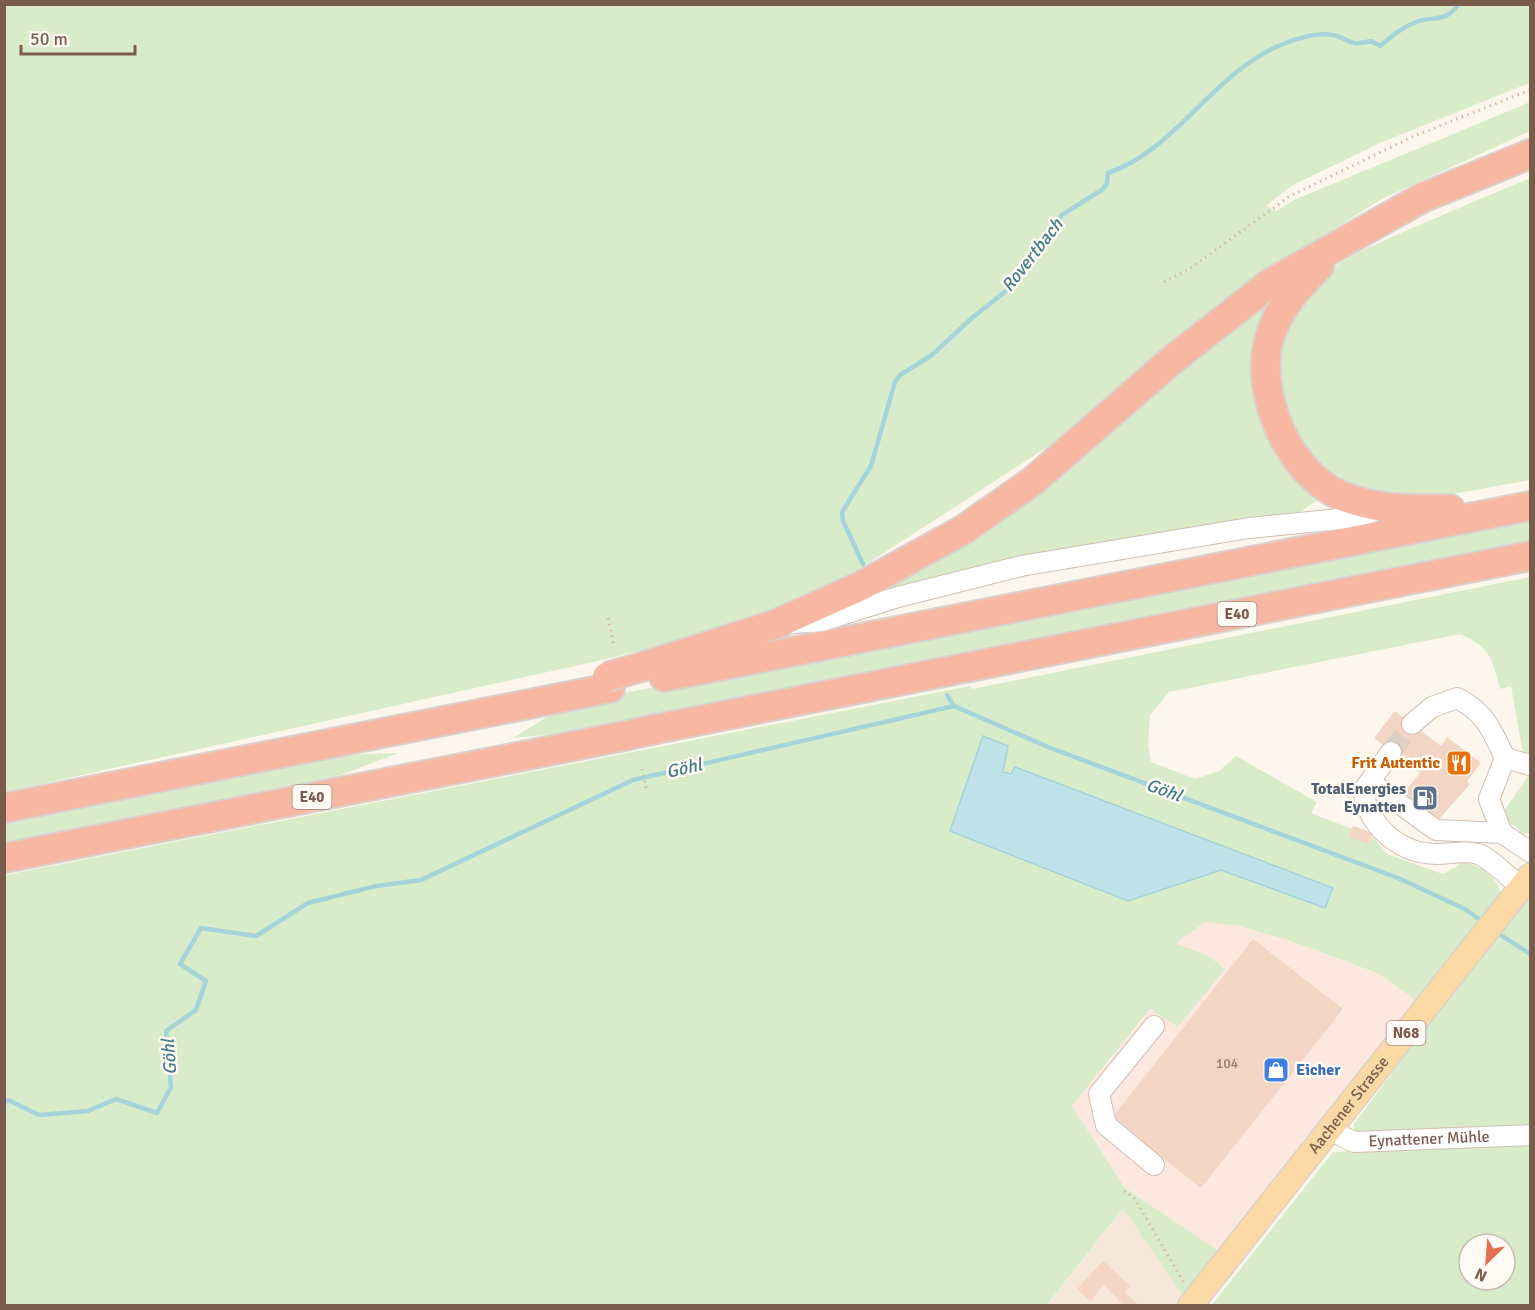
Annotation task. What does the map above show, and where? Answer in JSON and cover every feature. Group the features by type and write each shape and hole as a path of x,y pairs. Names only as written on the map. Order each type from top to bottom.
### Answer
{"highway":[{"path":"4,808 582,693 774,624 879,591 1033,481 1171,362 1269,284 1422,198 1530,154"},
{"path":"1341,243 1286,300 1269,338 1268,398 1276,423 1310,473 1339,495 1379,509 1455,509 1488,514"},
{"path":"639,674 916,627 1530,506"},
{"name":"E40","path":"4,858 1530,556"}],"main road":[{"name":"Aachener Strasse","path":"1192,1303 1526,882"}],"street":[{"path":"879,591 1249,528 1359,517 1379,509"},
{"path":"1412,724 1432,707 1457,699 1472,706 1486,719 1505,758 1490,799 1502,833"},
{"path":"1392,752 1363,792 1366,807 1384,833 1407,849 1435,854 1480,854 1526,882"},
{"path":"1505,758 1530,765"},
{"path":"1370,782 1436,830 1502,833 1530,852"},
{"path":"1154,1026 1099,1094 1106,1125 1154,1165"},
{"name":"Eynattener Mühle","path":"1330,1130 1354,1142 1530,1135"}],"path":[{"path":"1164,282 1188,270 1290,196 1414,136 1530,90"},
{"path":"608,618 614,647"},
{"path":"642,769 646,788"},
{"path":"1124,1191 1135,1199 1192,1303"}],"shaded area":[{"path":"1205,922 1238,926 1288,940 1377,973 1419,1002 1219,1251 1125,1188 1072,1106 1151,1009 1207,955 1176,944"},
{"path":"1124,1207 1183,1296 1177,1305 1047,1306"}],"green space":[{"path":"5,5 1530,5 1530,83 1382,142 1291,186 1266,206 1277,211 1294,200 1530,102 1530,131 1380,200 1284,261 1069,433 842,580 775,611 709,634 593,662 5,792"},
{"path":"1530,178 1530,480 1438,496 1402,498 1375,494 1329,470 1307,449 1292,424 1283,396 1281,367 1286,337 1297,309 1316,283 1345,260 1367,248"},
{"path":"1267,299 1271,309 1256,353 1322,497 1300,512 1232,522 869,595"},
{"path":"1530,515 1530,546 597,730 513,738 568,704"},
{"path":"1530,577 1530,755 1523,753 1511,686 1500,689 1489,655 1478,644 1460,634 1169,692 1150,715 1148,745 1151,762 1195,779 1219,771 1236,756 1317,802 1311,813 1373,837 1387,854 1443,874 1464,862 1471,864 1493,878 1501,896 1419,1002 1377,973 1288,940 1238,926 1205,922 1176,944 1207,955 1225,969 1178,1027 1150,1009 1072,1106 1125,1188 1219,1251 1183,1296 1123,1208 1047,1305 5,1306 5,875 970,686 972,689","holes":["1008,746 1002,772 1011,775 1015,768 1333,888 1325,908 1221,870 1128,901 950,831"]},
{"path":"399,753 306,788 5,849 5,816 339,755"},
{"path":"1528,776 1530,777 1530,833 1524,834 1501,815"},
{"path":"1530,895 1530,1128 1353,1132 1354,1124 1488,944"},
{"path":"1530,1142 1530,1305 1211,1306 1333,1152"}],"water":[{"path":"983,736 1008,746 1003,772 1011,774 1015,767 1333,888 1325,908 1221,870 1128,901 950,831"}],"building":[{"path":"1395,711 1441,746 1447,737 1481,763 1467,781 1470,784 1433,826 1398,800 1420,773 1374,738"},
{"path":"1353,826 1373,833 1368,844 1349,837"},
{"path":"1253,939 1343,1009 1201,1188 1112,1118"},
{"path":"1103,1261 1130,1286 1124,1292 1140,1306 1124,1306 1104,1285 1090,1301 1077,1289"}],"waterway":[{"name":"Rovertbach","path":"863,564 843,521 842,512 871,466 895,382 900,375 932,355 972,318 1011,287 1025,272 1062,215 1103,189 1107,183 1108,173 1133,162 1155,147 1215,91 1258,57 1283,44 1321,34 1333,35 1352,43 1371,41 1380,46 1406,27 1423,20 1444,17 1459,4"},
{"name":"Rovertbach","path":"947,695 954,706"},
{"name":"Göhl","path":"4,1103 8,1100 39,1115 88,1111 116,1099 157,1113 171,1087 166,1031 196,1010 206,981 180,964 201,928 256,936 308,903 376,886 421,880 633,780 954,706 1048,747 1398,878 1465,909 1485,923"},
{"name":"Göhl","path":"1496,932 1530,954"}],"tunnel":[{"path":"1391,752 1412,724"}],"place":[{"name":"Frit Autentic","path":"1459,763"},
{"name":"TotalEnergies Eynatten","path":"1425,798"},
{"name":"Eicher","path":"1276,1070"}]}
